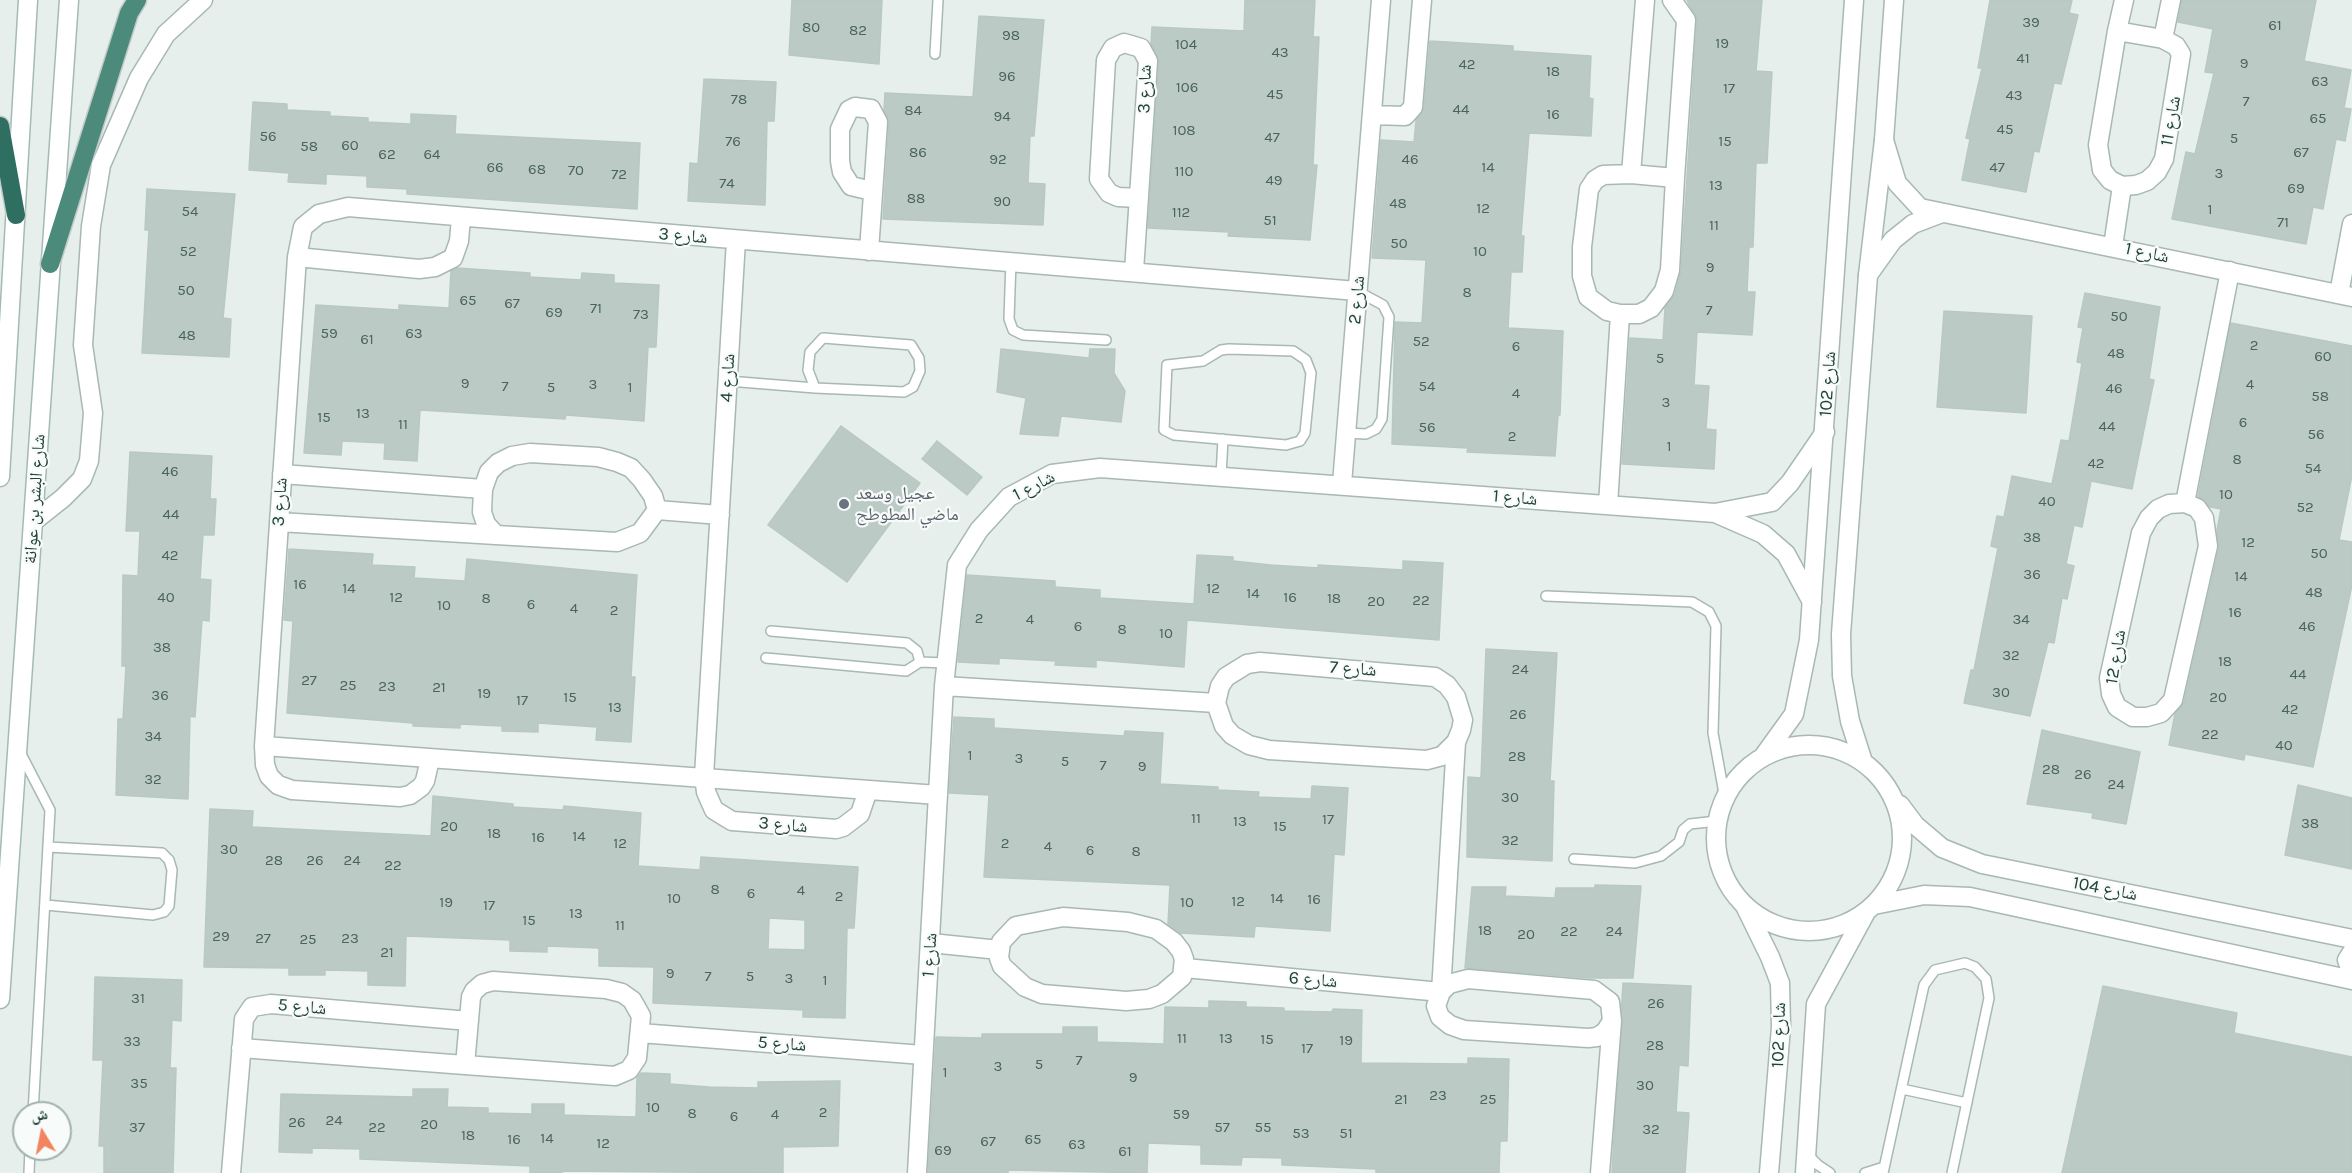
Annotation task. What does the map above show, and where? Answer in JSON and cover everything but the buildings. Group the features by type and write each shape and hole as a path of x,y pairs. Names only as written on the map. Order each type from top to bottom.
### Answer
{"highway":[{"path":"50,264 129,13 137,0"},
{"path":"0,126 16,215"}],"street":[{"name":"شارع البشر بن عوانة","path":"0,477 28,0"},
{"name":"شارع البشر بن عوانة","path":"0,999 69,0"},
{"path":"34,521 82,479 89,461 93,413 83,345 91,226 101,165 139,78 166,34 202,0"},
{"name":"شارع 2","path":"1342,484 1381,0"},
{"path":"1372,115 1405,116 1413,106 1422,0"},
{"path":"1631,174 1645,0"},
{"path":"1672,0 1686,20 1670,270 1664,291 1651,308 1639,314 1607,311 1588,297 1582,276 1582,247 1589,189 1595,180 1603,175 1631,174 1675,178"},
{"name":"شارع 102","path":"1763,757 1794,714 1809,640 1854,0"},
{"name":"شارع 102","path":"1863,762 1850,721 1842,676 1841,634 1868,275 1884,140 1894,0"},
{"path":"2113,246 2122,186 2110,180 2102,170 2098,145 2124,0"},
{"path":"2117,31 2163,39 2171,0"},
{"name":"شارع 11","path":"2122,186 2147,181 2157,172 2164,159 2181,54 2176,46 2163,39"},
{"name":"شارع 3","path":"1134,271 1139,198 1148,61 1141,48 1124,43 1113,48 1106,60 1099,179 1109,193 1118,197 1139,198"},
{"name":"شارع 1","path":"1884,140 1897,183 1920,208 2113,246 2345,296"},
{"path":"869,251 872,191"},
{"name":"شارع 3","path":"430,759 425,781 410,795 400,797 304,790 278,785 269,776 264,747 297,257 303,227 310,220 329,210 348,207 1358,291"},
{"path":"1868,275 1893,240 1914,224 1942,213"},
{"path":"297,257 420,268 435,267 453,258 459,241 461,218"},
{"path":"2345,296 2352,224"},
{"name":"شارع 4","path":"704,776 736,240"},
{"path":"2185,503 2230,272"},
{"path":"1608,505 1620,314"},
{"name":"شارع 1","path":"917,1173 932,943 944,686 957,565 979,530 1009,497 1052,474 1100,468 1715,513 1772,502 1790,483 1825,432"},
{"path":"496,535 486,524 482,512 483,489 489,472 512,456 530,453 598,457 631,468 653,496 657,510"},
{"path":"282,474 483,489"},
{"name":"شارع 12","path":"2185,503 2197,508 2204,518 2208,546 2173,700 2161,713 2147,717 2133,717 2117,707 2111,693 2109,678 2141,533 2158,508 2169,504 2185,503"},
{"path":"657,510 720,515"},
{"path":"279,522 618,542 640,533 657,510"},
{"name":"شارع 1","path":"1715,513 1763,534 1786,554 1812,602"},
{"name":"شارع 7","path":"1216,703 1220,686 1226,677 1247,664 1423,674 1435,677 1447,685 1456,697 1463,720 1456,742 1442,992"},
{"path":"944,686 1216,703 1224,726 1232,735 1249,744 1269,750 1427,760 1442,756 1456,742"},
{"path":"1814,745 1839,750 1863,762 1887,786 1898,809 1903,835 1900,860 1890,884 1871,908 1844,924 1818,931 1791,929 1766,920 1744,905 1730,887 1720,866 1716,844 1718,821 1725,799 1741,775 1763,757 1787,747 1814,745"},
{"path":"264,747 704,776 938,795"},
{"name":"شارع 3","path":"704,776 709,802 719,815 732,821 836,829 843,827 860,814 868,790"},
{"name":"شارع 104","path":"1887,786 1915,825 1942,848 1983,864 2352,939"},
{"name":"شارع 104","path":"1871,908 1924,895 1970,897 2352,980"},
{"name":"شارع 102","path":"1744,905 1770,957 1780,983 1781,1027 1769,1173"},
{"name":"شارع 102","path":"1805,1173 1816,1004 1871,908"},
{"path":"1063,917 1128,922 1156,929 1174,942 1181,951 1185,968 1182,977 1173,987 1149,999 1126,1002 1042,994 1024,987 1007,974 999,958 999,950 1006,934 1016,926 1042,919 1063,917"},
{"path":"932,943 999,950"},
{"path":"2352,952 2347,960 2352,974"},
{"name":"شارع 6","path":"1185,968 1442,992"},
{"path":"1600,1173 1612,1021 1612,1010 1607,999 1584,988 1468,979 1449,984 1442,992 1436,1006 1440,1017 1450,1025 1464,1030 1588,1038 1598,1037 1605,1032 1612,1021"},
{"path":"241,1048 615,1077 629,1070 637,1058 641,1016 632,1000 622,993 606,989 493,981 474,991 465,1065"},
{"name":"شارع 5","path":"231,1173 246,1013 261,1004 469,1021"},
{"name":"شارع 5","path":"640,1033 923,1055"}],"lane":[{"path":"935,54 938,0"},
{"path":"1011,261 1009,319 1013,330 1023,335 1106,340"},
{"path":"1347,433 1366,434 1376,429 1382,419 1389,317 1383,305 1358,291"},
{"path":"728,381 815,388 904,393 913,387 920,372 919,358 912,345 823,338 810,352 808,370 815,388"},
{"path":"1225,350 1293,351 1306,360 1311,373 1305,429 1300,441 1286,445 1223,439 1174,435 1164,430 1167,365 1203,361 1225,350"},
{"path":"1221,476 1223,439"},
{"path":"1546,596 1692,602 1709,612 1716,626 1713,733 1725,799"},
{"path":"771,632 907,643 917,651 920,662"},
{"path":"766,658 906,671 920,662 946,663"},
{"path":"18,749 50,810 34,1101"},
{"path":"1574,860 1635,863 1661,856 1679,842 1683,830 1690,824 1718,821"},
{"path":"46,904 153,915 164,912 169,906 172,870 169,860 162,853 48,847"},
{"path":"1865,1173 1884,1170 1924,985 1935,970 1965,963 1975,967 1986,979 1989,998 1952,1173"},
{"path":"1902,1089 1967,1103"},
{"path":"1806,1153 1830,1173"}],"place":[{"name":"عجيل وسعد ماضي المطوطح","path":"844,504"}]}
